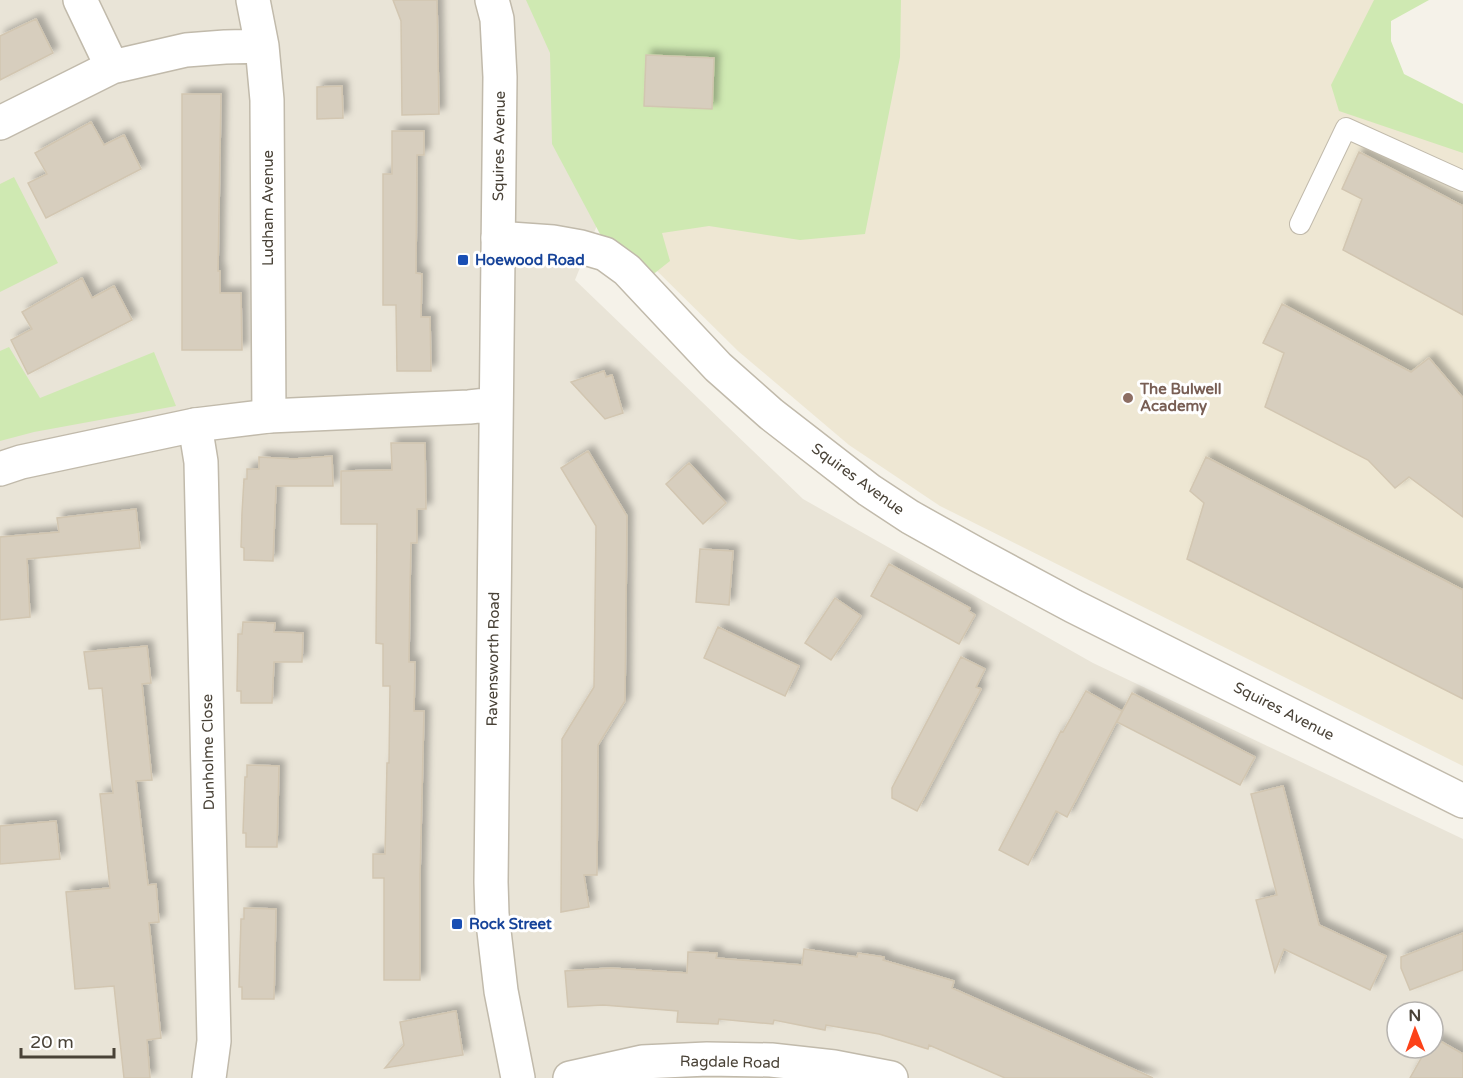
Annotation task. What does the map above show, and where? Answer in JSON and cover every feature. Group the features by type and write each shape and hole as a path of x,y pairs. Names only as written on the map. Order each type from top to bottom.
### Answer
{"street":[{"path":"80,0 112,67"},
{"name":"Ludham Avenue","path":"254,0 262,46 267,100 269,416"},
{"name":"Squires Avenue","path":"492,0 496,19 500,77 498,238 552,242 605,254 627,270 718,367 771,414 869,490 978,555 1073,606 1463,801"},
{"path":"0,123 112,67 186,50 225,46 262,46"},
{"name":"Ravensworth Road","path":"498,238 490,882 501,991 518,1078"},
{"path":"0,469 21,462 195,425 269,416 496,404"},
{"name":"Dunholme Close","path":"195,425 201,462 214,1041 209,1078"},
{"name":"Ragdale Road","path":"570,1078 642,1062 707,1059 771,1060 834,1067 891,1078"}],"lane":[{"path":"1300,224 1346,128 1463,181"}],"shaded area":[{"path":"0,0 875,0 606,203 575,280 803,499 1093,663 1463,839 1463,1078 0,1078"},
{"name":"The Bulwell Academy","path":"875,0 1407,0 1391,21 1374,80 1463,124 1463,766 940,506 849,445 738,351 654,268 606,203"}],"green space":[{"path":"526,0 901,0 900,57 865,234 800,240 709,226 662,233 670,261 646,280 608,249 552,144 550,53"},
{"path":"1374,0 1429,0 1391,21 1391,41 1404,74 1463,104 1463,153 1339,111 1331,85"},
{"path":"14,177 58,263 0,292 0,184"},
{"path":"9,347 40,398 154,352 176,406 34,432 0,441 0,351"}],"building":[{"path":"393,0 437,0 439,114 402,115 401,21"},
{"path":"36,19 53,53 0,80 0,36"},
{"path":"646,55 714,58 712,109 644,106"},
{"path":"342,86 343,118 317,119 317,87"},
{"path":"182,94 221,94 218,271 220,271 220,293 241,293 242,350 182,350"},
{"path":"91,122 104,145 124,135 141,169 46,218 28,183 47,174 35,153"},
{"path":"392,131 424,131 424,155 417,155 416,273 422,274 421,317 430,317 431,371 397,371 396,305 383,305 383,174 392,174"},
{"path":"1359,152 1463,206 1463,315 1343,250 1362,199 1342,189"},
{"path":"82,278 92,298 114,286 132,320 28,374 11,340 32,329 22,312"},
{"path":"1282,304 1411,372 1429,358 1463,398 1463,517 1409,477 1395,488 1368,460 1265,407 1284,353 1263,343"},
{"path":"604,371 606,377 612,375 623,413 605,419 571,382"},
{"path":"391,443 425,443 426,509 417,509 417,543 411,543 409,662 415,662 414,711 424,711 420,980 384,980 384,878 373,878 373,854 385,854 390,686 383,686 383,644 376,643 377,524 341,524 341,471 392,470"},
{"path":"588,451 627,516 625,701 598,745 597,875 584,875 589,907 561,912 562,739 594,687 596,526 561,468"},
{"path":"332,456 333,486 276,486 273,561 244,560 244,548 241,547 242,513 244,479 247,479 247,469 259,469 259,457 294,459"},
{"path":"1206,457 1463,590 1463,699 1187,559 1204,503 1190,491"},
{"path":"689,463 726,503 703,524 666,484"},
{"path":"136,509 140,548 27,559 30,617 0,620 0,537 59,532 57,518"},
{"path":"700,549 733,551 729,605 696,602"},
{"path":"889,564 970,608 969,611 975,615 959,644 871,596"},
{"path":"835,598 861,616 831,660 805,643"},
{"path":"243,622 275,623 274,632 303,633 302,662 274,662 272,703 241,703 241,691 237,691 238,634 242,634"},
{"path":"718,627 799,666 785,696 704,658"},
{"path":"147,646 151,683 142,684 152,780 136,781 148,885 156,884 159,922 149,923 161,1038 147,1040 150,1078 124,1078 114,986 75,989 66,892 110,888 100,794 113,793 102,688 89,689 84,652"},
{"path":"961,657 985,669 976,687 981,689 917,811 892,798 892,788"},
{"path":"1086,691 1122,711 1067,817 1056,811 1028,865 999,850 1061,731 1063,732"},
{"path":"1132,693 1255,757 1240,785 1117,722"},
{"path":"247,765 279,766 277,847 246,847 246,833 243,833"},
{"path":"1283,786 1319,925 1386,956 1370,990 1284,949 1275,972 1256,900 1277,895 1251,794"},
{"path":"56,821 60,859 0,864 0,826"},
{"path":"244,908 276,909 274,999 242,999 242,987 239,987 241,919 244,919"},
{"path":"1463,933 1463,970 1410,990 1401,968 1401,957"},
{"path":"804,949 857,957 858,953 884,957 883,960 954,981 952,988 1153,1078 1005,1078 929,1045 928,1049 879,1034 826,1025 825,1030 774,1020 773,1024 719,1019 718,1024 677,1022 678,1011 603,1005 568,1007 565,971 610,968 687,973 688,952 717,953 716,958 802,965"},
{"path":"456,1011 463,1055 385,1068 404,1045 400,1022"},
{"path":"1445,1044 1463,1054 1463,1078 1410,1078 1420,1060 1445,1060"}],"place":[{"name":"Hoewood Road","path":"463,260"},
{"name":"The Bulwell Academy","path":"1128,398"},
{"name":"Rock Street","path":"457,924"}]}
